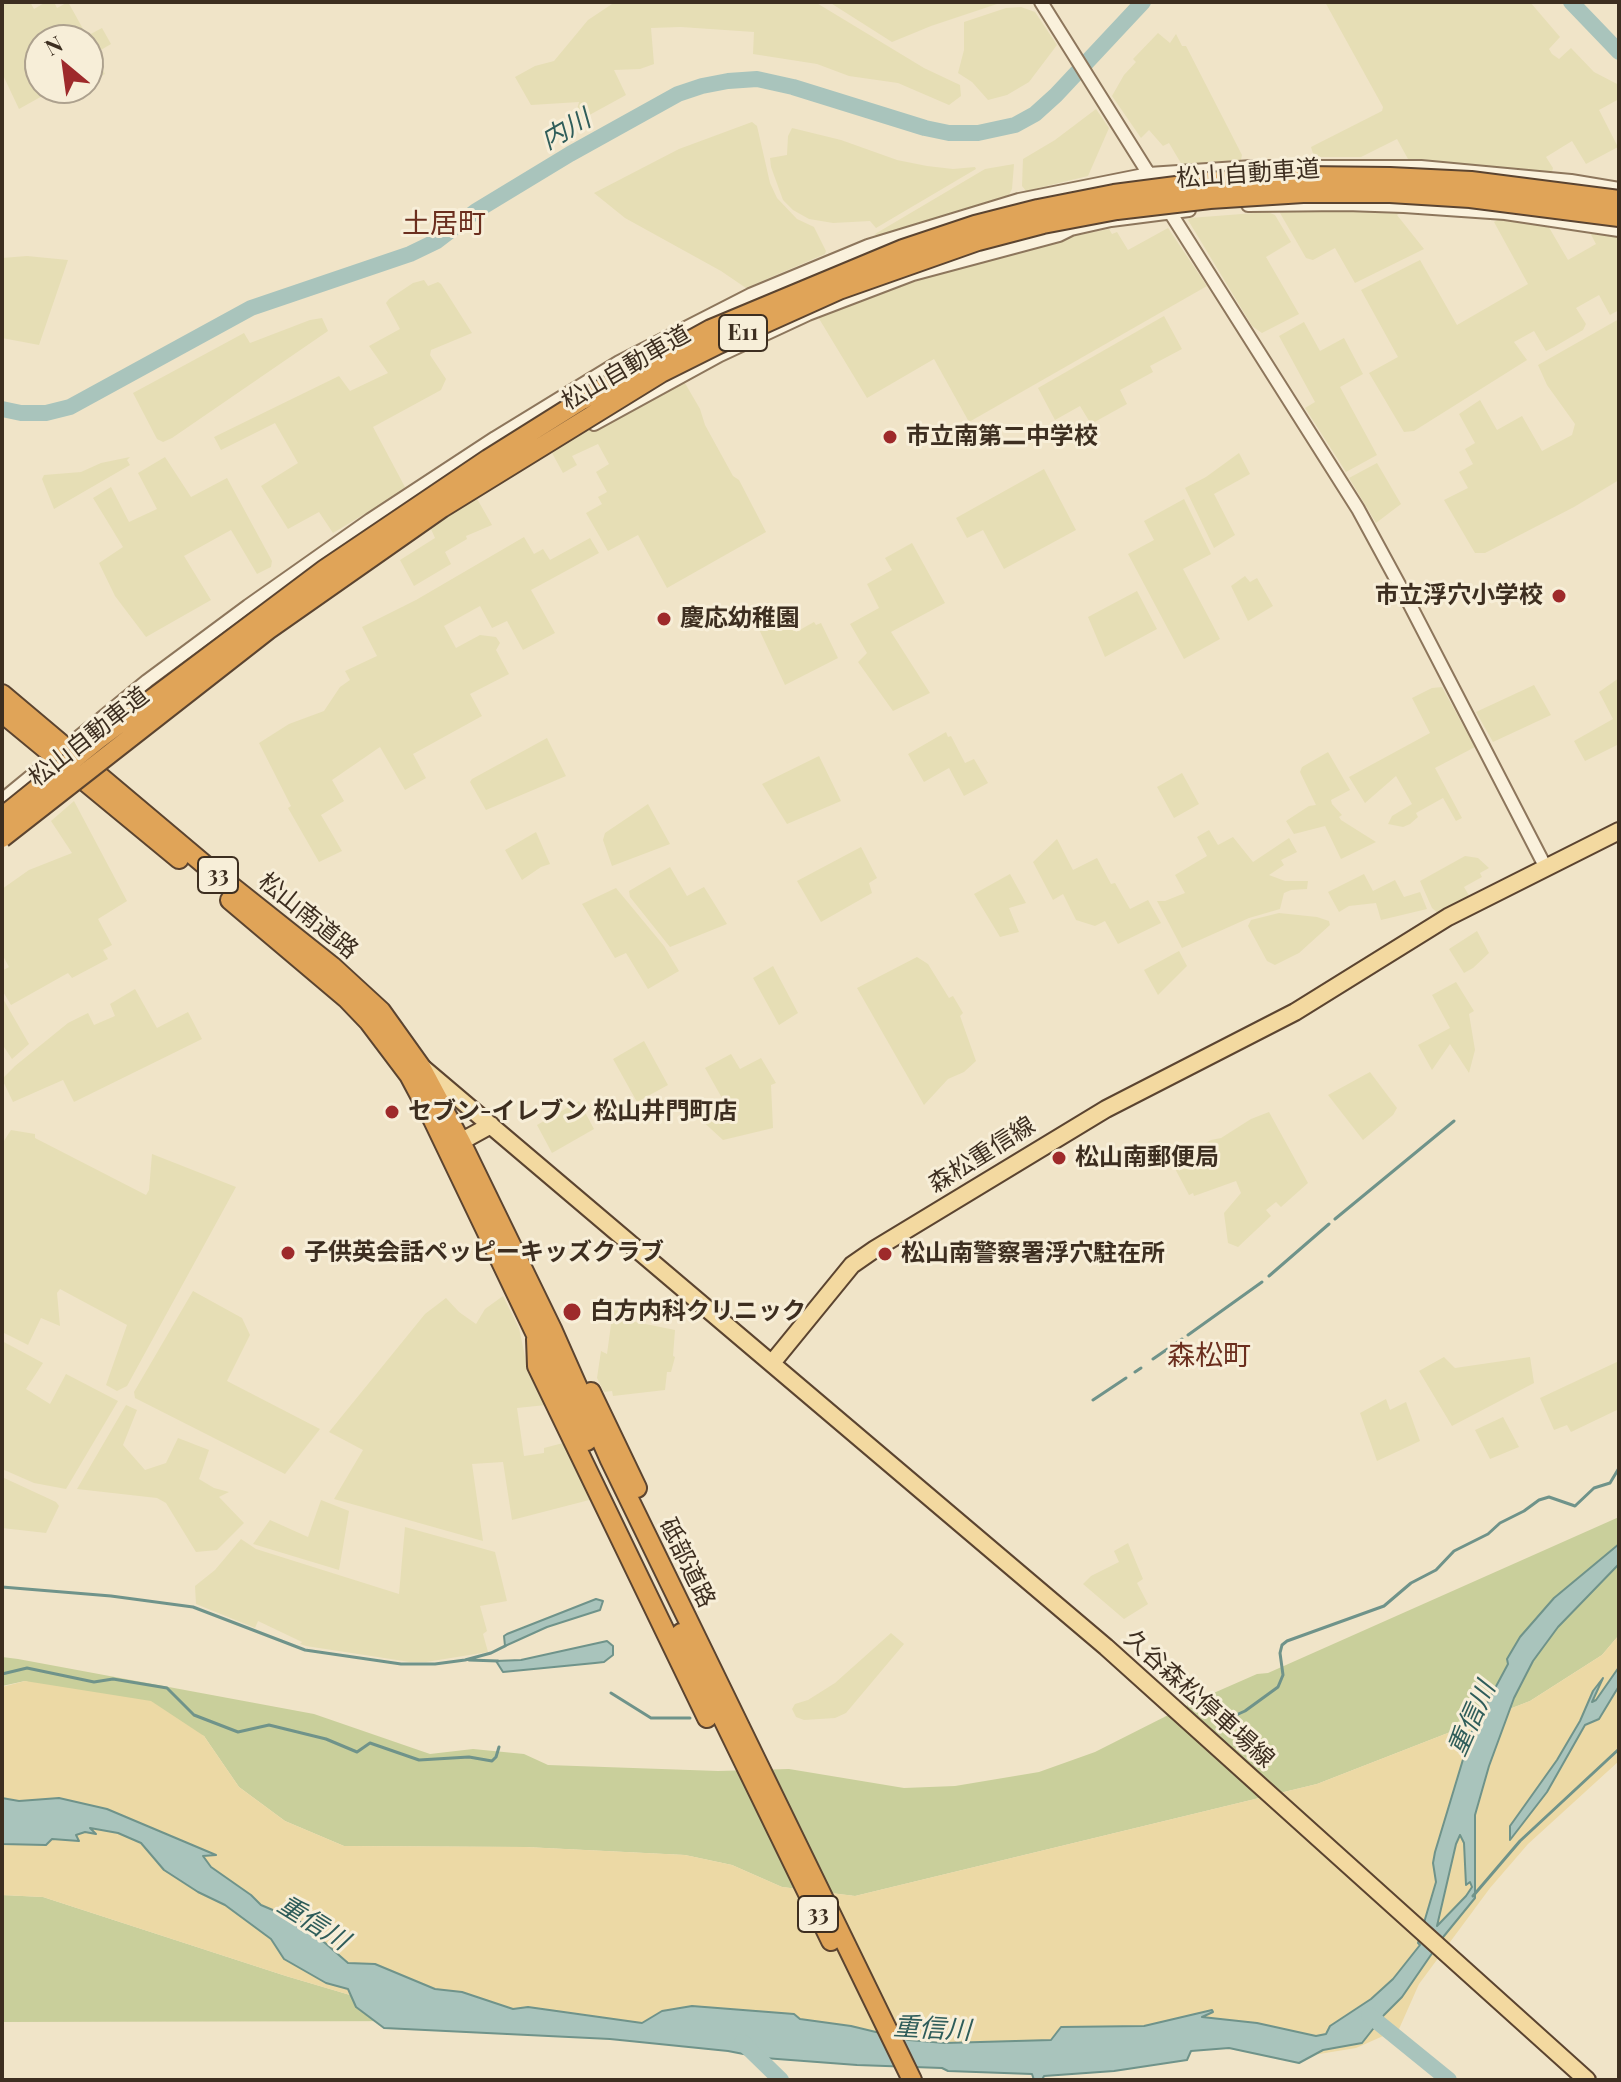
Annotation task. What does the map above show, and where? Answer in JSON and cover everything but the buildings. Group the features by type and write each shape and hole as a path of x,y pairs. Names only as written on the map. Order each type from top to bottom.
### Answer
{"highway":[{"name":"松山自動車道","path":"2,817 259,617 379,531 488,459 582,400 711,329 903,249 975,225 1038,209 1114,194 1207,182 1303,176 1390,177 1471,181 1619,200"},
{"name":"松山自動車道","path":"2,838 268,630 497,472 661,373 839,290 951,250 1043,224 1117,210 1210,199 1303,193 1390,193 1470,198 1619,217"},
{"name":"松山南道路","path":"2,694 59,752 346,998 415,1071"},
{"name":"松山南道路","path":"2,713 59,752"},
{"name":"砥部道路","path":"415,1071 544,1328 604,1463 899,2080"},
{"path":"544,1328 572,1353 747,1711"},
{"path":"544,1328 537,1366 707,1718"},
{"name":"砥部道路","path":"604,1463 912,2080"}],"main road":[{"name":"森松重信線","path":"772,1363 852,1265 862,1257 1063,1133 1295,1012 1448,917 1619,831"},
{"path":"415,1071 491,1125 772,1363"},
{"path":"454,1146 491,1125"},
{"name":"久谷森松停車場線","path":"772,1363 1109,1651 1587,2080"}],"street":[{"path":"1041,2 1149,174 1170,213 1358,509 1546,868"},
{"path":"2,800 160,672 370,520 516,425 619,362 750,295 868,246 1019,200 1149,174 1252,167 1421,167 1571,181 1619,189"},
{"path":"547,453 635,400 720,355 808,314 913,274 1059,235 1071,229 1219,206 1346,204 1505,213 1619,230"}],"shaded area":[{"path":"2,2 30,2 34,9 46,2 54,2 57,8 68,2 80,24 24,24 24,104 28,104 19,109 2,73"},
{"path":"615,2 815,2 924,68 960,85 961,96 949,105 898,83 849,76 817,64 753,54 754,32 681,27 651,28 654,64 640,69 614,70 626,95 573,124 579,102 531,105 515,77 535,66 554,61 588,20"},
{"path":"829,2 999,2 1000,3 892,42"},
{"path":"1325,2 1530,2 1560,37 1549,49 1552,54 1559,59 1571,48 1594,72 1619,85 1619,99 1599,110 1618,147 1586,164 1572,141 1546,157 1553,168 1552,172 1408,159 1397,139 1361,157 1314,157 1311,147 1382,111 1383,107"},
{"path":"1021,7 1035,12 1057,45 1029,82 1007,95 988,100 972,82 958,73 964,50 964,22 1006,8"},
{"path":"104,32 111,44 104,48"},
{"path":"1158,33 1170,43 1176,34 1182,46 1186,46 1242,155 1241,160 1182,165 1169,143 1163,146 1149,130 1141,138 1112,96 1136,62 1133,59"},
{"path":"1096,109 1109,128 1088,176 1026,191 1022,186 1023,159 1055,140"},
{"path":"752,122 757,126 770,183 777,198 797,219 814,227 825,254 746,288 625,218 594,193 679,149"},
{"path":"792,128 841,140 897,160 953,169 976,169 876,228 870,221 833,223 809,219 783,200 771,167 770,158 787,155 788,136"},
{"path":"1014,164 1012,189 1008,197 876,236 985,169"},
{"path":"1282,210 1403,211 1397,215 1424,249 1355,283 1335,248 1313,260 1306,258 1280,213"},
{"path":"1268,212 1275,215 1291,242 1266,257 1299,314 1262,333 1252,326 1188,220"},
{"path":"1501,218 1526,224 1547,224 1568,260 1596,244 1588,229 1619,236 1619,310 1610,315 1599,295 1576,308 1586,324 1583,330 1554,347 1546,351 1534,331 1514,342 1527,360 1414,431 1404,432 1369,373 1398,357 1361,290 1420,260 1457,325 1528,284 1494,222"},
{"path":"1168,228 1207,286 969,422 934,359 867,398 818,317 915,278 1037,243 1109,229 1112,234 1117,232 1128,250"},
{"path":"27,256 68,260 39,345 2,338 2,258"},
{"path":"424,280 428,286 438,282 441,284 472,333 431,350 430,355 446,379 441,390 373,427 406,489 333,533 319,512 288,529 261,486 298,463 275,423 221,450 214,437 339,376 350,391 388,373 369,346 400,329 386,303 389,299 413,283"},
{"path":"1164,316 1182,349 1150,366 1153,372 1120,390 1127,404 1091,424 1080,406 1055,420 1038,388"},
{"path":"322,318 328,331 172,438 163,442 157,439 133,393 244,333 250,343"},
{"path":"1619,319 1619,480 1485,553 1475,553 1444,500 1468,488 1459,472 1473,464 1465,449 1475,443 1459,414 1480,400 1497,430 1522,416 1542,451 1572,435 1575,424 1547,385 1538,365"},
{"path":"1304,322 1320,351 1344,338 1363,374 1340,387 1377,455 1346,472 1305,408 1315,402 1279,336"},
{"path":"682,378 766,532 667,588 638,535 608,551 586,513 602,504 598,497 607,492 596,472 609,464 598,444 572,456 577,465 563,473 552,453"},
{"path":"1239,453 1250,474 1214,494 1235,535 1214,548 1185,488"},
{"path":"130,457 127,460 130,465 54,509 42,479 44,475 81,472 101,463"},
{"path":"165,457 191,497 227,478 272,561 271,567 257,574 231,530 184,556 211,600 146,637 115,596 99,563 123,547 93,498 111,487 129,522 157,509 138,473"},
{"path":"1377,463 1401,504 1376,523 1349,478"},
{"path":"1044,469 1076,530 1004,569 983,530 967,538 956,518"},
{"path":"476,497 492,525 466,536 467,539 445,552 451,564 414,586 400,560 435,538 430,527"},
{"path":"1184,499 1211,554 1183,569 1220,639 1184,659 1128,554 1154,540 1144,521"},
{"path":"524,537 534,554 543,549 550,560 590,538 599,553 531,590 555,633 523,650 507,621 492,628 480,606 444,626 456,648 480,635 496,637 500,643 496,650 509,674 470,694 482,716 413,754 426,778 405,790 380,747 332,780 344,801 321,815 342,851 319,862 288,808 291,806 259,743 289,724 324,711 340,687 350,680 345,671 377,656 362,627 416,600"},
{"path":"912,543 945,603 891,632 930,693 893,711 858,662 867,653 850,624 879,608 867,584 892,570 885,558"},
{"path":"1245,576 1250,582 1257,578 1273,606 1248,621 1231,586"},
{"path":"1137,591 1157,629 1105,657 1088,617"},
{"path":"785,609 796,632 814,622 816,625 821,623 838,658 785,685 757,625"},
{"path":"1619,678 1619,744 1585,761 1574,741 1613,719 1599,692"},
{"path":"1534,685 1551,715 1493,742 1476,712"},
{"path":"1442,687 1475,747 1435,768 1462,818 1456,821 1443,798 1416,813 1418,817 1410,824 1403,827 1388,824 1392,816 1412,804 1396,776 1365,803 1349,777 1430,733 1412,698 1432,688"},
{"path":"946,732 965,763 974,759 988,783 964,796 949,768 924,782 908,754"},
{"path":"547,738 566,776 486,810 470,782 472,779"},
{"path":"1328,752 1350,790 1331,800 1332,804 1342,815 1339,817 1341,820 1376,842 1341,859 1325,826 1294,834 1286,821 1309,806 1316,805 1300,772 1302,767"},
{"path":"819,756 841,801 787,824 762,784"},
{"path":"1182,773 1199,804 1174,818 1157,787"},
{"path":"74,801 127,901 98,919 112,945 103,950 108,959 72,978 68,973 11,1005 2,990 2,971 9,967 2,954 2,889 29,870 72,853 51,821"},
{"path":"648,804 670,844 612,866 603,840 605,833"},
{"path":"1209,830 1218,845 1233,837 1253,862 1289,838 1297,852 1281,860 1284,865 1269,875 1285,881 1308,881 1307,889 1284,893 1280,909 1249,918 1182,948 1157,901 1185,893 1175,875 1207,856 1197,837"},
{"path":"536,832 550,864 522,880 505,850"},
{"path":"1057,839 1073,870 1097,858 1130,909 1148,900 1161,923 1118,944 1105,921 1095,926 1076,920 1063,894 1053,900 1033,862"},
{"path":"861,847 877,878 869,883 872,893 821,922 797,881"},
{"path":"1465,856 1478,858 1489,868 1480,873 1482,877 1464,887 1471,899 1440,915 1432,908 1420,881"},
{"path":"670,867 687,896 704,887 727,924 670,947 630,897 629,891"},
{"path":"1010,874 1026,903 1009,908 1019,932 1000,937 974,894"},
{"path":"1364,874 1373,891 1395,880 1404,897 1420,892 1427,909 1381,920 1376,903 1349,906 1339,912 1328,892"},
{"path":"616,888 664,946 679,971 648,989 626,953 615,958 582,904"},
{"path":"1279,913 1317,917 1329,921 1330,925 1299,953 1275,965 1267,961 1248,926 1251,920"},
{"path":"1477,931 1489,953 1464,973 1449,949"},
{"path":"1179,951 1187,966 1158,995 1144,970"},
{"path":"917,957 928,964 949,998 953,996 963,1013 960,1016 976,1061 964,1072 948,1079 924,1105 857,988"},
{"path":"773,966 798,1013 779,1025 753,978"},
{"path":"1456,982 1474,1011 1469,1014 1475,1050 1469,1073 1450,1044 1432,1070 1418,1045 1450,1028 1432,995"},
{"path":"135,989 157,1028 188,1012 202,1039 74,1102 63,1080 13,1102 2,1079 15,1066 68,1023 88,1013 94,1025 115,1016 110,1004"},
{"path":"2,997 29,1044 12,1059 2,1044"},
{"path":"644,1041 668,1085 637,1102 613,1059"},
{"path":"731,1054 740,1069 761,1058 776,1083 771,1085 773,1128 723,1140 699,1118 722,1098 705,1068"},
{"path":"1370,1072 1397,1108 1363,1140 1328,1095"},
{"path":"579,1101 594,1129 552,1153 537,1125"},
{"path":"1269,1112 1308,1183 1281,1207 1276,1202 1266,1210 1271,1216 1238,1247 1228,1243 1224,1213 1241,1193 1236,1181 1189,1195 1172,1163"},
{"path":"11,1130 35,1134 35,1138 146,1195 152,1154 236,1187 127,1386 117,1391 106,1385 127,1325 60,1289 57,1293 60,1326 41,1318 28,1345 2,1332 2,1144"},
{"path":"193,1291 242,1318 250,1335 227,1381 320,1429 285,1474 135,1398 134,1392"},
{"path":"503,1296 519,1328 528,1371 546,1405 517,1408 524,1456 544,1453 544,1448 563,1443 579,1474 597,1498 512,1520 503,1462 472,1464 483,1541 334,1499 363,1450 329,1432 425,1314 446,1298 476,1324 485,1309"},
{"path":"613,1310 621,1311 621,1319 675,1330 675,1357 671,1372 667,1372 665,1390 613,1396 612,1391 604,1392 597,1378 601,1351 607,1354"},
{"path":"2,1341 43,1363 26,1389 50,1404 66,1374 118,1401 66,1489 34,1483 2,1469"},
{"path":"1444,1357 1455,1368 1530,1357 1534,1383 1452,1426 1419,1371"},
{"path":"1619,1361 1619,1409 1571,1432 1567,1425 1554,1430 1540,1398"},
{"path":"1386,1399 1390,1410 1406,1402 1420,1441 1377,1461 1360,1413"},
{"path":"126,1405 137,1410 123,1445 145,1470 166,1463 178,1438 209,1450 199,1479 229,1492 219,1497 244,1523 217,1550 196,1552 166,1503 157,1498 77,1489"},
{"path":"1503,1417 1519,1447 1490,1459 1475,1430"},
{"path":"2,1477 56,1502 59,1506 46,1533 2,1528"},
{"path":"321,1500 349,1511 339,1570 253,1544 270,1520 308,1537"},
{"path":"405,1527 495,1552 507,1601 480,1606 487,1631 483,1634 488,1652 410,1662 306,1646 258,1621 255,1628 196,1604 195,1586 215,1570 241,1539 256,1549 399,1594"},
{"path":"1128,1543 1143,1579 1137,1583 1148,1604 1124,1619 1083,1584 1091,1576 1119,1562 1114,1551"},
{"path":"891,1633 904,1644 846,1713 835,1718 804,1720 796,1717 792,1709 795,1704 808,1700 835,1683"}],"green space":[{"path":"1619,1517 1619,1635 1602,1655 1530,1701 1317,1784 855,1896 782,1887 732,1865 685,1855 525,1847 344,1846 285,1821 239,1787 204,1736 25,1681 2,1686 2,1657 314,1714 430,1754 473,1749 524,1754 548,1765 718,1771 789,1769 904,1788 955,1786 1039,1772 1095,1752 1200,1699 1257,1674 1268,1673"},
{"path":"2,1895 43,1897 286,1976 438,2021 2,2022"}],"sand":[{"path":"1619,1635 1619,1761 1528,1844 1490,1888 1419,1984 1399,2029 1356,2048 1313,2055 1223,2041 1112,2059 438,2021 286,1976 43,1897 2,1895 2,1687 25,1681 151,1701 204,1736 239,1787 285,1821 344,1846 525,1847 685,1855 732,1865 782,1887 855,1896 1317,1784 1530,1701 1602,1655"}],"water":[{"path":"1619,1544 1619,1564 1558,1627 1533,1661 1514,1698 1475,1815 1475,1898 1402,1997 1362,2043 1323,2050 1299,2063 1229,2048 1191,2051 1187,2060 1114,2071 1044,2076 1042,2080 1034,2080 1032,2074 764,2058 728,2051 610,2039 384,2028 356,2007 348,1989 326,1983 284,1959 271,1939 225,1905 164,1870 141,1843 118,1833 90,1828 96,1834 85,1832 76,1835 79,1841 52,1839 46,1845 2,1844 2,1798 19,1801 59,1798 107,1809 216,1855 203,1856 211,1867 261,1905 301,1922 348,1963 375,1964 435,1989 462,1992 513,2009 528,2007 642,2023 662,2011 692,2006 794,2014 800,2019 851,2026 909,2040 945,2043 1051,2040 1061,2027 1144,2026 1212,2010 1202,2017 1257,2023 1316,2036 1326,2034 1330,2026 1371,1999 1393,1979 1420,1945 1418,1943 1436,1882 1435,1852 1471,1733 1520,1637 1554,1598","holes":["1460,1835 1464,1843 1466,1885 1470,1882 1472,1887 1437,1926"]},
{"path":"596,1599 603,1601 600,1610 547,1627 505,1646 504,1636 507,1634"},
{"path":"607,1641 613,1646 613,1655 604,1662 503,1672 496,1661 521,1660"},
{"path":"1619,1667 1619,1686 1599,1719 1585,1725 1547,1792 1510,1840 1510,1826 1557,1760 1593,1691 1603,1678 1592,1702"}],"waterway":[{"name":"内川","path":"2,409 46,413 70,407 251,308 410,254 437,241 476,211 570,154 678,94 702,86 757,79 949,133 978,133 1015,125 1035,114 1056,95 1143,2"},
{"name":"内川","path":"1571,2 1619,52"},
{"path":"1335,1219 1454,1121"},
{"path":"1269,1276 1329,1224"},
{"path":"1188,1335 1262,1282"},
{"path":"1153,1359 1182,1339"},
{"path":"1135,1372 1141,1368"},
{"path":"1093,1400 1126,1378"},
{"path":"1225,1720 1245,1711 1278,1687 1283,1675 1280,1653 1287,1641 1384,1606 1411,1583 1436,1570 1454,1551 1488,1534 1500,1523 1539,1500 1549,1497 1575,1506 1594,1488 1610,1483 1619,1468"},
{"path":"2,1587 111,1596 193,1607 305,1650 401,1664 465,1660 505,1646"},
{"path":"469,1660 498,1661"},
{"path":"2,1674 27,1668 94,1682 113,1679 167,1688 194,1715 238,1732 269,1725 326,1739 357,1752 370,1743 419,1760 469,1757 492,1761 499,1747"},
{"path":"611,1693 651,1718 690,1718"},
{"path":"1473,1896 1520,1841 1619,1749"},
{"path":"1369,2015 1449,2080"},
{"path":"742,2042 781,2080"}],"place":[{"name":"市立南第二中学校","path":"890,437"},
{"name":"市立浮穴小学校","path":"1559,596"},
{"name":"慶応幼稚園","path":"664,619"},
{"name":"セブン-イレブン 松山井門町店","path":"392,1112"},
{"name":"松山南郵便局","path":"1059,1158"},
{"name":"子供英会話ペッピーキッズクラブ","path":"288,1253"},
{"name":"松山南警察署浮穴駐在所","path":"885,1254"},
{"name":"白方内科クリニック","path":"572,1312"}],"district":[{"name":"土居町","path":"444,224"},
{"name":"森松町","path":"1209,1356"}],"water label":[{"name":"重信川","path":"1472,1719"},
{"name":"重信川","path":"313,1923"},
{"name":"重信川","path":"932,2029"}]}
